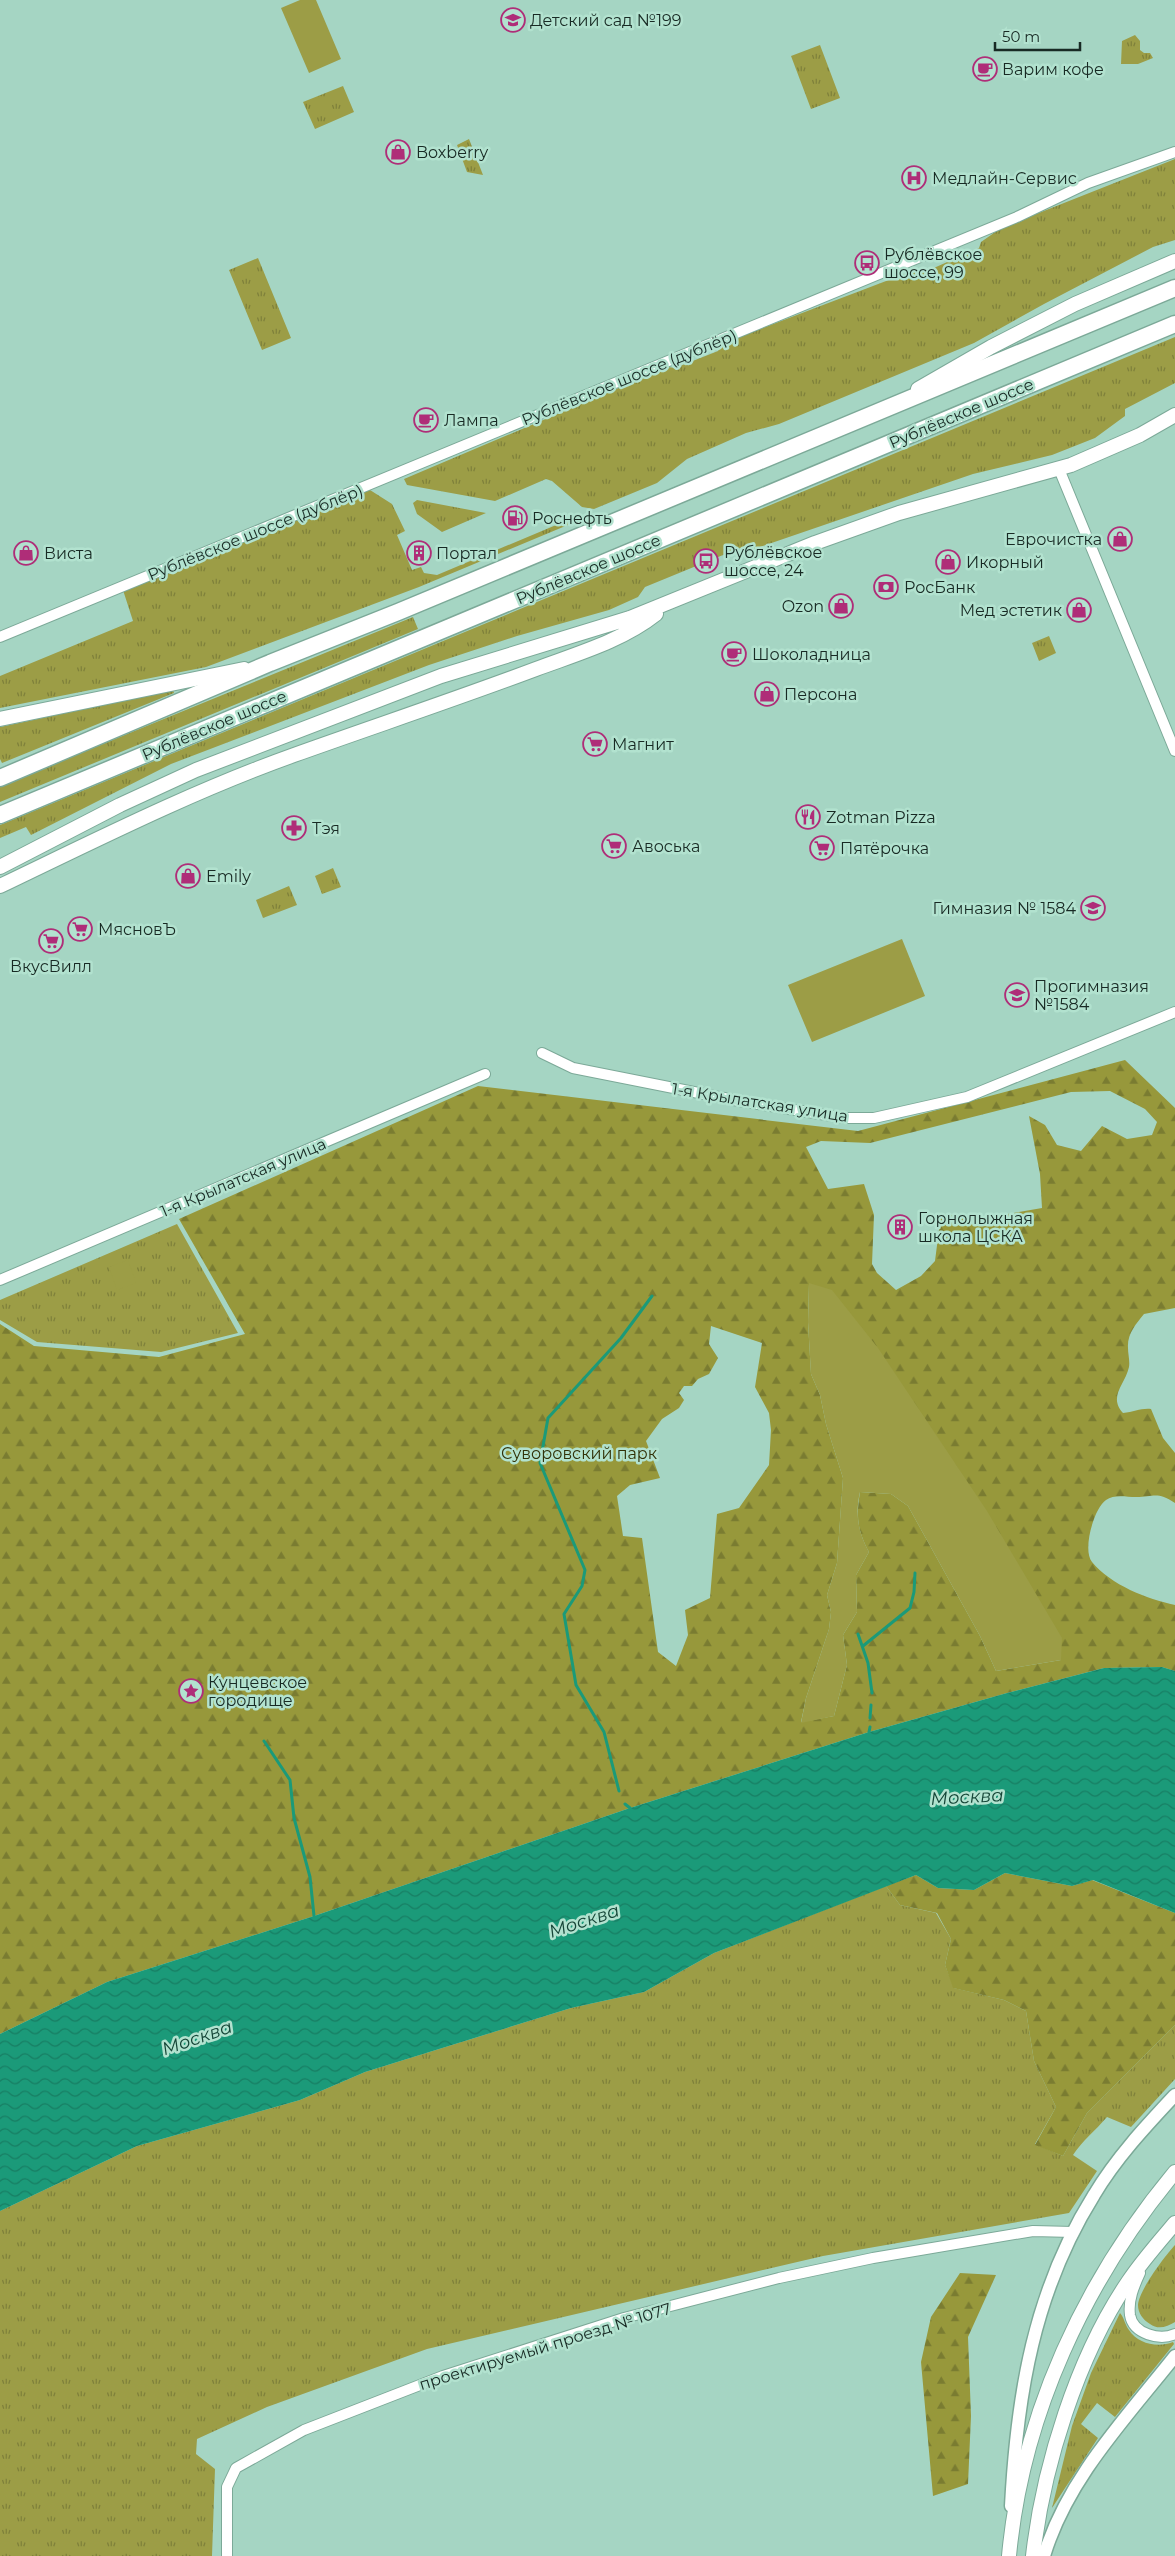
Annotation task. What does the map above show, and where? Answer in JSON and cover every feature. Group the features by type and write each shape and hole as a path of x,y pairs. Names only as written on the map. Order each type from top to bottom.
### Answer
{"main road":[{"path":"879,411 992,347 1075,304 1175,261"},
{"name":"Рублёвское шоссе","path":"0,778 270,663 398,612 1175,288"},
{"name":"Рублёвское шоссе","path":"0,815 1175,324"},
{"path":"0,867 120,805 196,770 441,676 592,631 674,601 815,543 899,513 1058,469 1108,450 1175,415"},
{"path":"0,886 202,791 292,756 476,692 588,650 633,629 674,601"},
{"path":"0,719 270,663"},
{"path":"1009,2551 1019,2486 1031,2441 1045,2395 1066,2344 1122,2243 1175,2172"},
{"path":"1033,2556 1036,2527 1053,2452 1072,2395 1113,2308 1127,2283 1175,2223"}],"street":[{"name":"Рублёвское шоссе (дублёр)","path":"0,637 1017,217 1088,184 1175,152"},
{"path":"1058,469 1175,751"},
{"name":"1-я Крылатская улица","path":"542,1054 573,1068 730,1099 845,1118 874,1118 967,1097 1175,1012"},
{"name":"1-я Крылатская улица","path":"0,1280 485,1074"},
{"path":"1009,2551 1014,2450 1027,2358 1046,2292 1073,2232 1094,2194 1138,2135 1175,2095"},
{"name":"проектируемый проезд № 1077","path":"227,2556 227,2487 236,2468 304,2430 443,2376 624,2318 779,2278 873,2258 1034,2231 1073,2232"},
{"path":"1148,2256 1134,2287 1130,2316 1137,2327 1146,2334 1155,2337 1175,2334"},
{"path":"1044,2556 1060,2513 1076,2484 1175,2356"}],"green space":[{"path":"300,0 316,0 341,59 309,73 281,8"},
{"path":"1135,35 1140,41 1140,50 1144,53 1150,53 1153,58 1138,64 1121,64 1122,41"},
{"path":"820,45 840,98 811,109 791,56"},
{"path":"343,86 354,112 315,129 303,102"},
{"path":"469,139 483,175 467,172 457,145"},
{"path":"1175,159 1175,240 1153,247 974,343 779,424 746,433 687,459 657,483 594,509 582,507 552,481 546,479 495,501 407,485 404,479 668,367 675,368 718,351 721,344 915,270 927,271 979,248 981,242 1001,228"},
{"path":"258,258 291,338 262,350 229,270"},
{"path":"1175,337 1175,383 1125,409 1125,416 1095,438 1052,455 973,474 748,551 745,546 645,587 638,597 609,610 517,636 429,665 171,764 31,835 26,827 0,838 0,825"},
{"path":"370,490 392,504 405,531 397,535 412,570 421,567 424,573 437,575 568,520 575,522 419,587 206,667 0,708 0,676 133,621 122,587"},
{"path":"417,500 486,513 442,532 417,514 413,503"},
{"path":"413,617 418,629 0,802 0,786"},
{"path":"1049,636 1056,653 1039,661 1032,643"},
{"path":"173,690 174,693 2,763 0,759 0,727"},
{"path":"333,868 341,887 322,894 315,876"},
{"path":"289,886 297,905 263,918 256,900"},
{"path":"902,939 925,996 812,1042 788,985"},
{"name":"Суворовский парк","path":"1125,1060 1175,1108 1175,1308 1144,1314 1133,1330 1128,1343 1129,1367 1119,1390 1117,1401 1123,1413 1151,1409 1163,1438 1175,1453 1175,1503 1156,1495 1116,1496 1109,1498 1097,1511 1088,1548 1092,1562 1109,1578 1141,1595 1175,1605 1175,1671 1162,1667 1104,1668 869,1732 630,1808 314,1916 107,1982 0,2034 0,1324 34,1346 159,1357 245,1334 179,1219 478,1086 858,1131","holes":["1110,1091 1145,1109 1157,1122 1152,1135 1127,1139 1102,1126 1081,1151 1057,1145 1045,1125 1029,1116 1040,1174 1042,1208 984,1218 941,1214 935,1261 921,1276 896,1290 877,1273 872,1264 874,1215 864,1184 828,1189 806,1147 821,1141 870,1143 1071,1092","809,1284 1061,1660 996,1671 980,1636 908,1506 891,1494 860,1492 858,1523 869,1552 856,1575 857,1612 843,1635 847,1665 834,1716 801,1722 806,1698 829,1629 831,1612 827,1595 837,1563 843,1478 826,1424 820,1395 811,1374 808,1322","711,1326 762,1343 755,1387 769,1413 771,1430 769,1465 739,1508 717,1514 710,1598 685,1610 688,1635 676,1666 658,1652 642,1538 623,1536 617,1496 630,1485 660,1478 646,1441 662,1419 679,1408 684,1400 679,1393 684,1386 692,1386 698,1379 709,1374 718,1358 709,1344"]},
{"path":"177,1224 238,1333 161,1352 37,1342 0,1320 0,1300"},
{"path":"128,1260 136,1283 117,1290 109,1267"},
{"path":"809,1283 832,1290 878,1348 987,1511 1062,1638 1061,1660 996,1671 980,1636 908,1506 891,1494 860,1492 858,1523 869,1552 856,1575 857,1612 843,1635 847,1665 834,1716 801,1723 806,1698 829,1629 831,1612 827,1595 837,1563 843,1478 826,1424 820,1395 811,1374 808,1322"},
{"path":"1005,1873 1072,1886 1092,1880 1175,1913 1175,2025 1087,2113 1063,2156 1035,2145 1056,2107 1034,2061 1026,2011 1004,2000 953,1988 945,1965 951,1939 937,1913 900,1905 886,1886 916,1875 938,1888 974,1890"},
{"path":"886,1886 900,1905 936,1913 951,1939 945,1965 954,1988 1004,2000 1026,2011 1034,2061 1056,2107 1035,2144 1063,2156 1087,2113 1175,2025 1175,2079 1131,2127 1107,2117 1073,2155 1097,2171 1069,2213 823,2256 427,2349 267,2407 197,2439 196,2454 215,2469 212,2556 0,2556 0,2211 137,2146 300,2100 365,2072 571,2008 644,1992 714,1953"},
{"path":"1175,2245 1175,2322 1166,2326 1156,2327 1141,2316 1138,2308 1139,2299 1153,2274"},
{"path":"960,2273 996,2275 968,2337 971,2416 968,2484 933,2496 921,2362 931,2317"},
{"path":"1120,2313 1129,2330 1143,2342 1155,2345 1173,2342 1174,2344 1115,2417 1097,2403 1081,2424 1098,2438 1052,2508 1072,2426 1091,2373"}],"water":[{"name":"Москва","path":"1162,1667 1175,1671 1175,1913 1093,1880 1072,1886 1005,1873 974,1890 938,1888 916,1875 714,1953 644,1992 571,2008 365,2072 300,2100 137,2146 0,2211 0,2034 107,1982 314,1916 630,1808 869,1732 1104,1668"}],"waterway":[{"path":"619,1791 604,1732 576,1685 564,1614 582,1586 585,1570 540,1463 548,1418 621,1338 652,1296"},
{"path":"863,1646 910,1608 914,1592 915,1573"},
{"path":"858,1634 868,1663 872,1693"},
{"path":"870,1718 871,1705"},
{"path":"869,1732 870,1727"},
{"path":"264,1741 290,1780 294,1818 310,1877 314,1916"},
{"path":"625,1804 630,1808"}],"place":[{"name":"Детский сад №199","path":"513,20"},
{"name":"Варим кофе","path":"985,69"},
{"name":"Boxberry","path":"398,152"},
{"name":"Медлайн-Сервис","path":"914,178"},
{"name":"Рублёвское шоссе, 99","path":"867,263"},
{"name":"Лампа","path":"426,420"},
{"name":"Роснефть","path":"515,518"},
{"name":"Еврочистка","path":"1120,539"},
{"name":"Виста","path":"26,553"},
{"name":"Портал","path":"419,553"},
{"name":"Рублёвское шоссе, 24","path":"706,561"},
{"name":"Икорный","path":"948,562"},
{"name":"РосБанк","path":"886,587"},
{"name":"Ozon","path":"841,606"},
{"name":"Мед эстетик","path":"1079,610"},
{"name":"Шоколадница","path":"734,654"},
{"name":"Персона","path":"767,694"},
{"name":"Магнит","path":"595,744"},
{"name":"Zotman Pizza","path":"808,817"},
{"name":"Тэя","path":"294,828"},
{"name":"Авоська","path":"614,846"},
{"name":"Пятёрочка","path":"822,848"},
{"name":"Emily","path":"188,876"},
{"name":"Гимназия № 1584","path":"1093,908"},
{"name":"МясновЪ","path":"80,929"},
{"name":"ВкусВилл","path":"51,941"},
{"name":"Прогимназия №1584","path":"1017,995"},
{"name":"Горнолыжная школа ЦСКА","path":"900,1227"},
{"name":"Кунцевское городище","path":"191,1691"}]}
